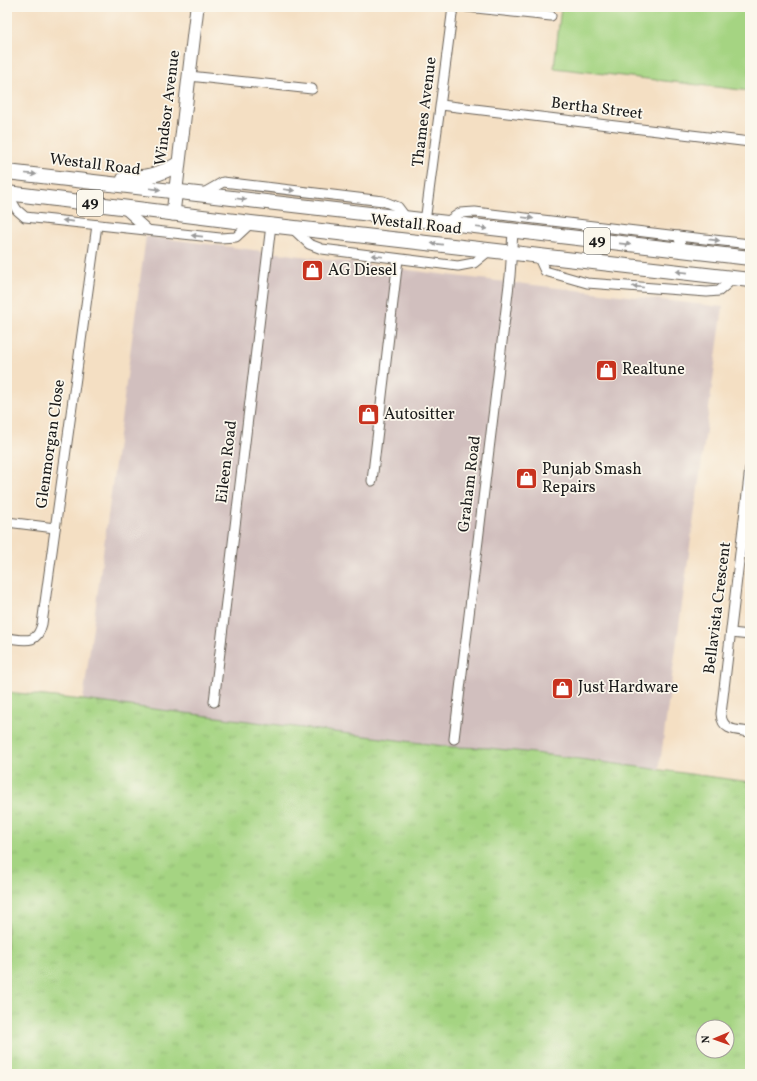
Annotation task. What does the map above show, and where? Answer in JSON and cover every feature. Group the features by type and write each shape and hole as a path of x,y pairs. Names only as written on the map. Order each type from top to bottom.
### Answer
{"main road":[{"path":"98,182 150,177 165,172 178,164"},
{"name":"Westall Road","path":"7,172 202,194 425,222 750,258"},
{"name":"Westall Road","path":"7,193 271,225 485,255 511,253 750,280"},
{"path":"711,276 714,255"}],"street":[{"name":"Windsor Avenue","path":"173,214 197,7"},
{"name":"Thames Avenue","path":"425,222 453,7"},
{"path":"467,7 551,16"},
{"path":"188,76 312,89"},
{"name":"Bertha Street","path":"441,105 750,142"},
{"name":"Westall Road","path":"202,194 223,182 383,200 398,207 407,219"},
{"name":"Westall Road","path":"7,193 17,210 25,217 228,238 236,237 251,223"},
{"path":"122,207 148,230"},
{"name":"Westall Road","path":"444,224 460,213 475,212 750,244"},
{"name":"Glenmorgan Close","path":"7,638 26,640 34,638 40,633 97,225"},
{"name":"Eileen Road","path":"214,702 271,225"},
{"name":"Westall Road","path":"291,228 309,244 316,248 458,266 470,264 485,255"},
{"name":"Graham Road","path":"454,739 510,276 513,232"},
{"path":"678,236 683,250"},
{"path":"538,256 545,271 587,283 707,292 719,290 734,278"},
{"path":"372,481 398,258"},
{"name":"Bellavista Crescent","path":"750,468 746,533 731,633 722,718 723,723 729,728 750,732"},
{"path":"7,522 55,528"},
{"path":"731,633 750,635"}],"shaded area":[{"path":"146,236 455,276 723,307 659,771 542,754 489,748 452,747 83,700"}],"green space":[{"path":"561,7 750,7 750,91 554,68"},
{"path":"7,692 83,700 452,747 489,748 542,754 750,782 750,1074 7,1074"}],"place":[{"name":"AG Diesel","path":"313,271"},
{"name":"Realtune","path":"606,370"},
{"name":"Autositter","path":"369,415"},
{"name":"Punjab Smash Repairs","path":"527,479"},
{"name":"Just Hardware","path":"563,688"}]}
